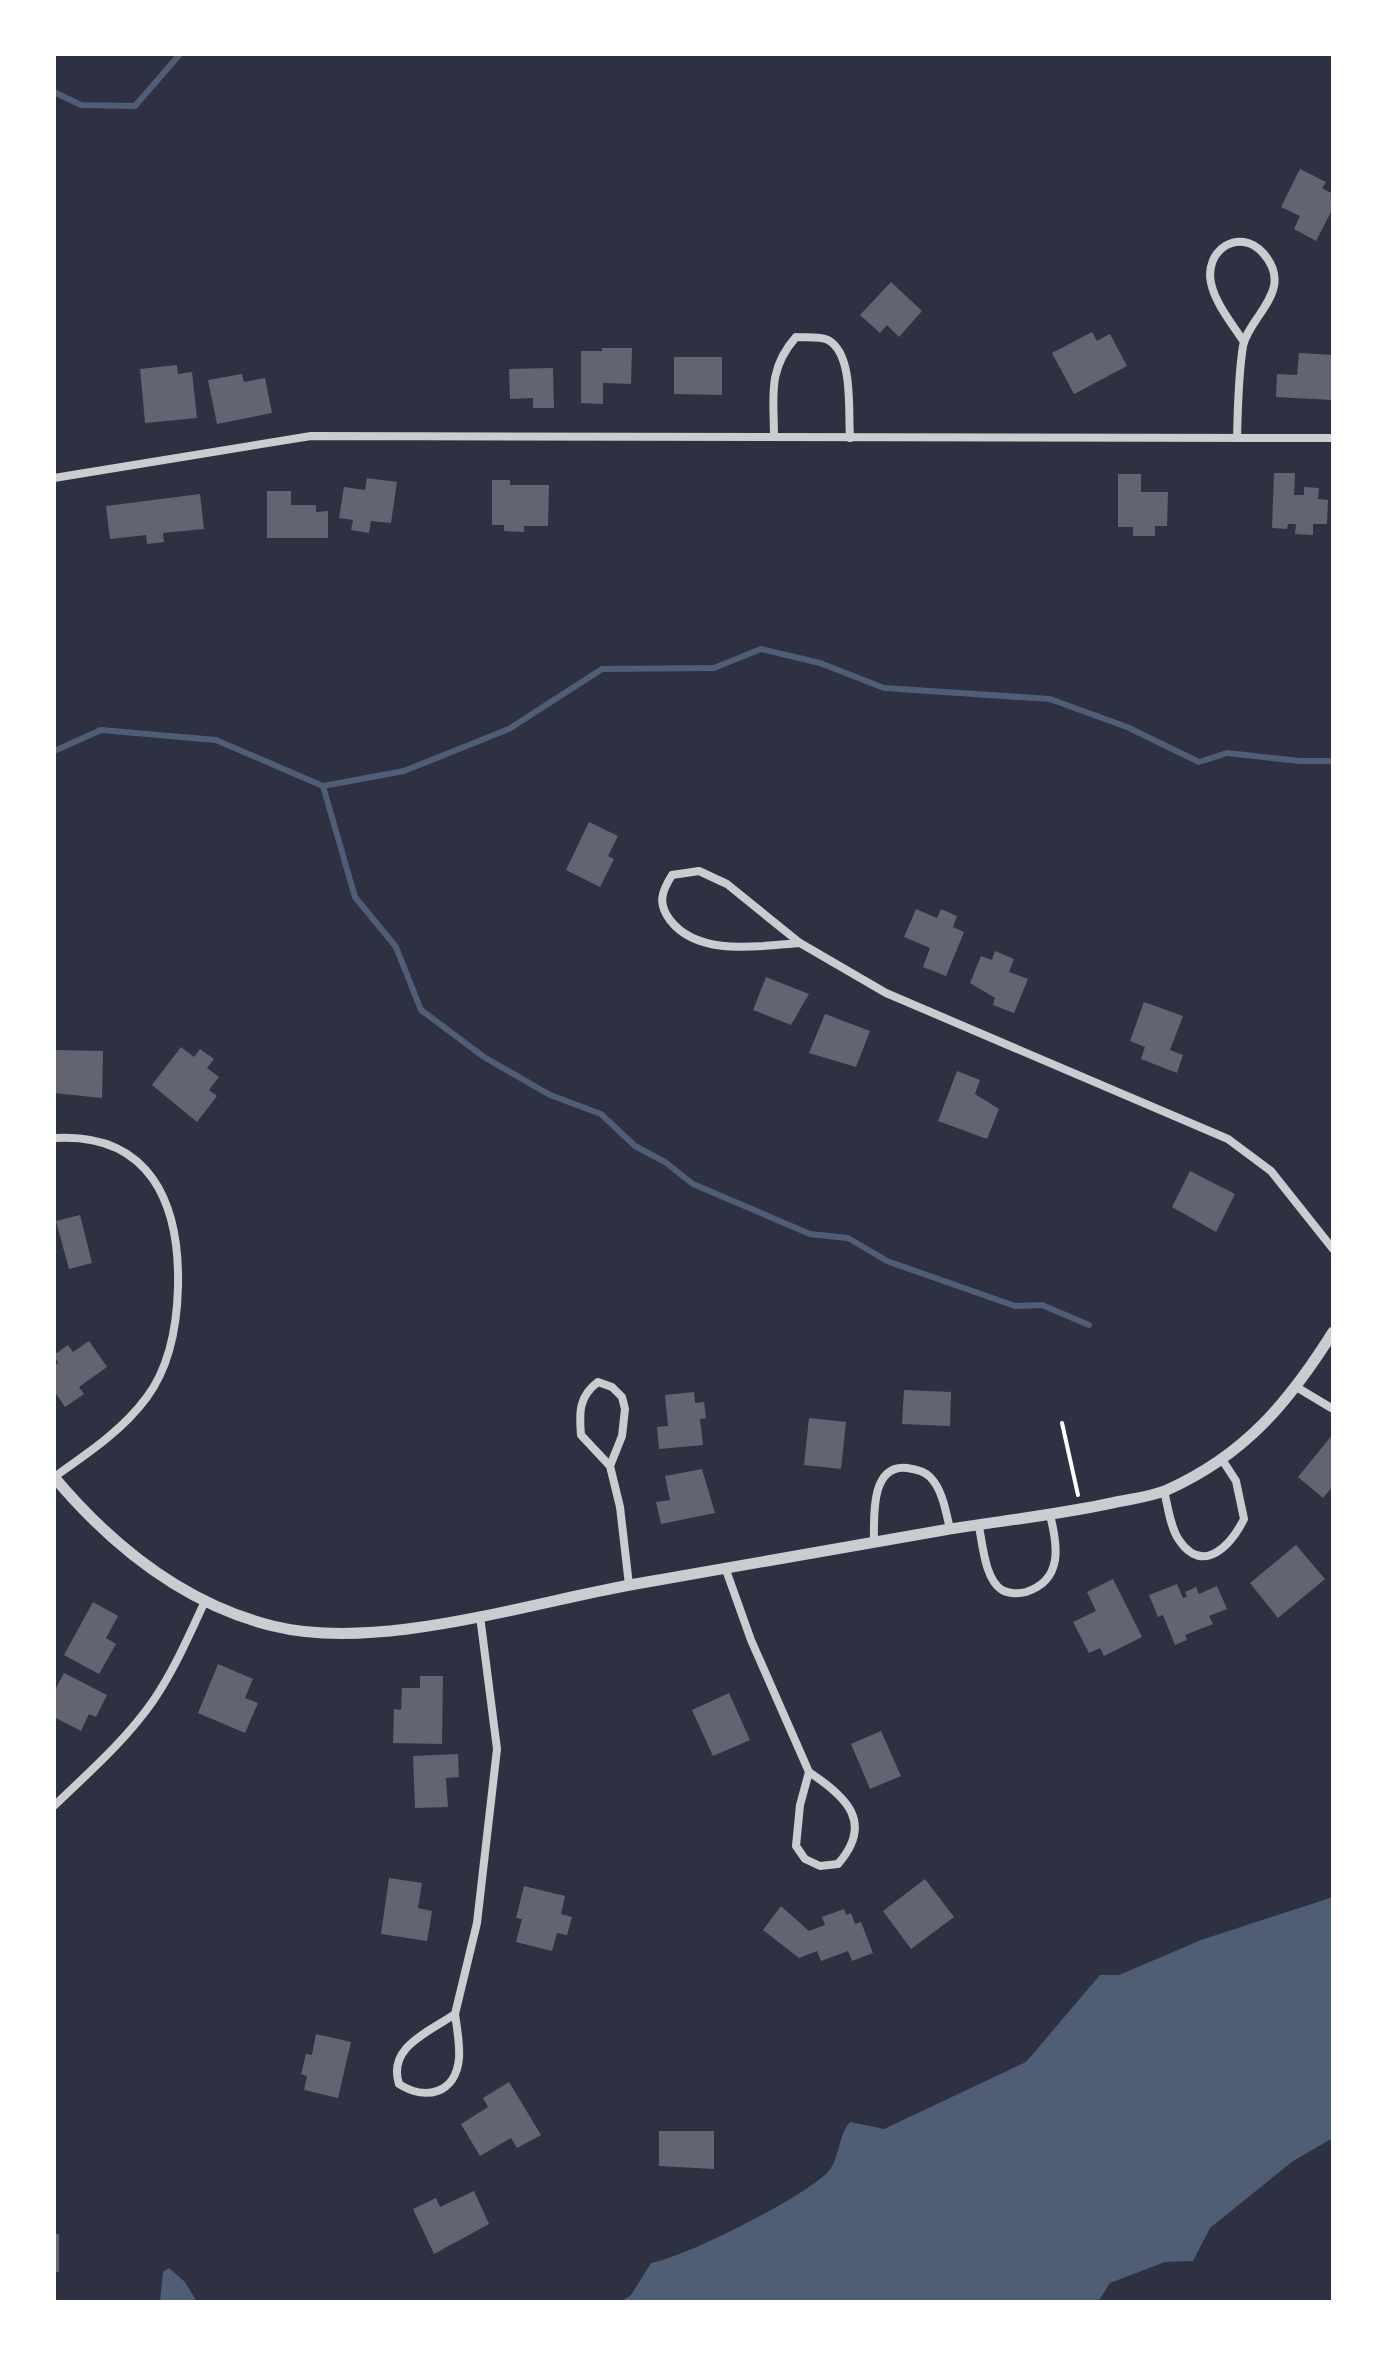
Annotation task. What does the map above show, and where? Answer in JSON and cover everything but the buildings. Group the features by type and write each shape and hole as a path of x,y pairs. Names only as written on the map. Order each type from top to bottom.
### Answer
{"street":[{"path":"1237,438 1244,342 1271,295 1273,266 1260,249 1238,241 1225,243 1215,254 1211,285 1244,342"},
{"path":"774,437 773,378 779,356 796,337 826,339 839,349 845,371 850,438"},
{"path":"54,478 311,436 1333,438"},
{"path":"800,943 737,947 707,943 680,934 663,911 661,893 672,875 699,871 727,884 800,943 886,993 1228,1139 1271,1171 1333,1249"},
{"path":"54,1138 100,1140 128,1152 153,1178 171,1212 178,1259 177,1309 168,1356 148,1396 104,1440 54,1477 91,1522 146,1567 205,1601 274,1626 351,1633 480,1616 629,1585 950,1529 1050,1515 1164,1491 1223,1461 1298,1388 1333,1332"},
{"path":"610,1466 622,1436 625,1409 622,1397 612,1387 598,1382 587,1390 580,1404 581,1435 610,1466 620,1507 629,1585"},
{"path":"1298,1388 1333,1409"},
{"path":"1164,1491 1178,1539 1190,1551 1207,1556 1225,1550 1244,1519 1236,1481 1223,1461"},
{"path":"874,1543 877,1492 885,1475 897,1467 917,1469 930,1477 940,1493 950,1529"},
{"path":"979,1527 989,1571 1001,1590 1019,1594 1035,1589 1051,1576 1058,1543 1050,1515"},
{"path":"726,1570 751,1640 809,1772 837,1791 851,1810 856,1828 852,1848 838,1864 820,1866 805,1859 796,1846 800,1805 809,1772"},
{"path":"54,1806 151,1704 174,1668 205,1601"},
{"path":"455,2014 409,2044 399,2057 395,2071 399,2084 414,2094 431,2095 446,2086 459,2062 455,2014 477,1923 497,1749 480,1616"}],"path":[{"path":"1062,1423 1081,1509"}],"water":[{"path":"1333,1897 1333,2138 1293,2161 1210,2228 1193,2261 1165,2262 1110,2283 1098,2302 620,2302 631,2295 651,2263 690,2250 747,2223 820,2179 831,2168 850,2122 884,2129 1026,2062 1100,1975 1119,1975 1201,1940"},
{"path":"169,2268 185,2282 197,2302 160,2302 163,2272"}],"waterway":[{"path":"54,92 81,105 135,106 180,54"},
{"path":"54,751 101,730 216,740 323,786 404,771 509,729 602,669 714,668 761,649 820,663 884,688 1050,699 1127,727 1199,762 1227,753 1300,761 1333,761"},
{"path":"323,786 355,897 396,947 421,1010 484,1057 550,1095 601,1114 635,1146 665,1162 693,1184 810,1234 848,1238 887,1261 1015,1306 1042,1305 1089,1325"}]}
